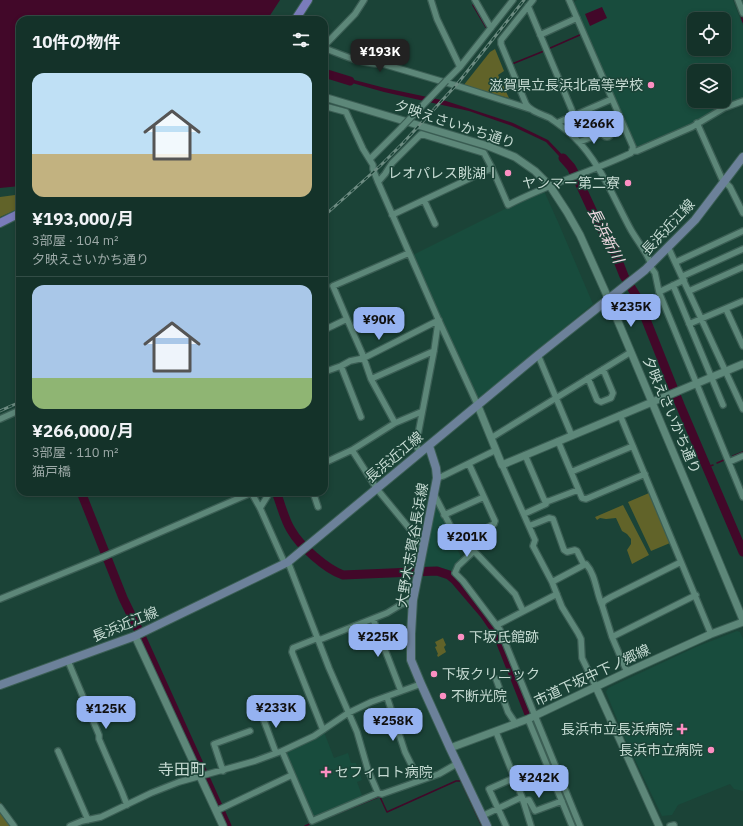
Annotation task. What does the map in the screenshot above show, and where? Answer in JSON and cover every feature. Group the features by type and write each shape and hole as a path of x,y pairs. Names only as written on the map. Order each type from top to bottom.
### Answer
{"main road":[{"path":"298,16 308,0"},
{"name":"長浜近江線","path":"0,685 135,636 287,563 538,355 649,267 695,220 743,157"},
{"path":"0,223 16,215"},
{"name":"大野木志賀谷長浜線","path":"429,446 437,478 413,602 411,660 487,826"}],"street":[{"path":"328,43 355,14 364,0"},
{"path":"431,0 437,19 460,67"},
{"path":"475,0 490,28"},
{"path":"370,159 460,67 513,0"},
{"path":"532,110 526,104 501,44 501,40 533,0"},
{"path":"569,0 633,151"},
{"path":"738,0 743,13"},
{"path":"528,6 574,115"},
{"path":"540,35 577,18"},
{"path":"328,49 360,61 373,64 384,64 532,110 557,123 579,142 634,235 644,249 649,267 655,273 659,292 695,384 729,462 741,484 743,497"},
{"name":"夕映えさいかち通り","path":"328,97 488,146 515,157 554,184 567,212 612,297 631,352 656,401 743,621"},
{"path":"557,123 612,99"},
{"path":"378,182 386,174 392,163 421,134 484,153 508,205 633,151 638,151 692,127 724,108 743,101"},
{"path":"328,107 346,112 363,149 373,165 378,182 478,406 515,496 530,526 535,540 533,546 552,582 562,607 581,638 582,658 659,826"},
{"path":"697,123 722,179 730,187 741,204 743,212"},
{"path":"579,142 603,133"},
{"path":"392,214 492,168"},
{"path":"424,200 435,224"},
{"path":"676,262 743,231"},
{"path":"668,247 743,409"},
{"path":"659,292 683,278 743,249"},
{"path":"395,423 371,379 364,358 333,286 409,253"},
{"path":"689,291 743,267"},
{"path":"673,285 723,405"},
{"path":"689,324 743,301"},
{"path":"726,309 743,346"},
{"path":"328,328 347,319"},
{"path":"420,453 416,445 439,321"},
{"path":"328,371 350,361 364,358 439,321"},
{"path":"371,379 434,351"},
{"path":"491,438 631,352"},
{"path":"538,355 572,436"},
{"path":"502,465 743,364"},
{"path":"341,366 361,417"},
{"path":"588,378 597,400 601,402 611,398 613,393 603,369"},
{"path":"0,419 16,412"},
{"path":"328,461 352,450 395,423 421,412"},
{"path":"620,415 711,634"},
{"path":"558,441 582,498 586,499 645,474"},
{"path":"571,472 633,446"},
{"path":"352,450 377,489 423,545"},
{"path":"437,478 496,450"},
{"path":"524,514 546,504 525,455"},
{"path":"729,462 743,456"},
{"path":"468,538 494,524 495,521 469,464"},
{"path":"545,501 549,501 578,490"},
{"path":"434,494 452,529 468,538 474,552 514,594 523,611"},
{"path":"0,599 107,556 244,496"},
{"path":"253,496 287,563 357,732 368,770 378,793"},
{"path":"260,508 268,496"},
{"path":"314,496 318,507"},
{"path":"444,515 484,497"},
{"path":"530,526 548,518 553,519 564,550 568,552 575,550 577,551 584,565 586,564 588,567 596,583 598,595 612,638 627,672"},
{"path":"474,552 458,566 455,573 497,625 572,826"},
{"path":"602,605 604,601 611,597 681,562"},
{"path":"552,582 584,565"},
{"path":"497,625 557,594"},
{"path":"612,638 696,595"},
{"path":"323,730 292,652 293,648 373,619 402,604 413,602"},
{"path":"373,619 401,691"},
{"name":"市道下坂中下ノ郷線","path":"450,748 531,718 627,672 743,621"},
{"path":"135,636 203,776 218,809 223,826"},
{"path":"68,661 99,735 99,740 127,805"},
{"path":"496,679 508,712 516,724"},
{"path":"70,826 101,817 151,793 172,785 223,771 282,751 314,736 348,713 371,702 421,684"},
{"path":"386,697 406,752 419,780"},
{"path":"260,710 276,753"},
{"path":"531,718 580,826"},
{"path":"223,771 214,744 250,731"},
{"path":"496,732 523,799 531,826"},
{"path":"58,750 88,820"},
{"path":"282,751 312,821 378,793 382,794 438,774 458,763"},
{"path":"218,809 292,775"},
{"path":"506,826 489,789 514,778"},
{"path":"482,816 497,808 523,799 529,800 535,811 562,801"},
{"path":"0,807 14,826"}],"shaded area":[{"path":"0,0 280,0 270,16 16,16 16,186 0,188"},
{"name":"滋賀県立長浜北高等学校","path":"577,0 733,0 743,26 743,98 731,103 731,64 687,64 687,108 721,108 699,120 635,148 574,2"},
{"path":"602,7 607,18 590,26 585,14"},
{"path":"495,49 504,71 498,75 509,98 463,86 490,52"},
{"path":"339,76 385,88 446,101 513,123 548,140 573,166 570,168 546,142 512,126 469,111 384,92 338,79"},
{"path":"544,191 593,304 478,400 413,255"},
{"path":"16,194 16,210 0,217 0,197"},
{"path":"649,493 670,543 651,551 628,502"},
{"path":"436,504 451,532 459,538 454,542 461,560 452,571 437,567 422,566"},
{"path":"623,505 649,555 632,564 627,550 631,544 631,539 622,531 616,518 600,518 597,520 595,517"},
{"name":"長浜市立長浜病院","path":"737,631 740,632 743,639 743,791 734,789 730,784 678,805 672,815 662,816 626,741 606,692 608,688 696,647"},
{"path":"443,638 446,645 444,647 446,652 438,657 435,642"},
{"name":"セフィロト病院","path":"324,732 334,758 348,753 351,763 356,763 362,780 357,782 363,798 314,818 284,752 312,740"},
{"path":"0,802 15,826 0,826"}],"waterway":[{"path":"735,0 739,9"},
{"path":"473,5 486,27"},
{"path":"740,12 743,22"},
{"path":"548,49 582,34"},
{"path":"512,64 544,51"},
{"name":"長浜新川","path":"328,74 350,81"},
{"name":"長浜新川","path":"563,158 571,167 578,180 597,221 615,253 624,276 637,297 680,405 743,552"},
{"path":"733,456 743,452"},
{"path":"717,463 724,460"},
{"name":"長浜新川","path":"707,467 713,465"},
{"path":"83,496 123,598 138,629"},
{"path":"277,496 286,521 295,536 307,550 336,572 343,575 437,571 449,575 455,580 484,614 497,633 529,714"},
{"path":"142,638 227,826"},
{"path":"533,723 576,826"},
{"path":"331,816 378,797 380,797 387,812 456,781 461,781 482,826"},
{"path":"305,826 312,823"}],"railway":[{"path":"328,212 380,166 403,143 458,83 524,0"},
{"path":"0,411 16,404"}],"place":[{"name":"滋賀県立長浜北高等学校","path":"651,85"},
{"name":"レオパレス眺湖Ⅰ","path":"508,173"},
{"name":"ヤンマー第二寮","path":"628,183"},
{"name":"下坂氏館跡","path":"461,637"},
{"name":"下坂クリニック","path":"434,674"},
{"name":"不断光院","path":"443,696"},
{"name":"長浜市立長浜病院","path":"682,729"},
{"name":"長浜市立病院","path":"711,750"},
{"name":"セフィロト病院","path":"326,772"}],"district":[{"name":"寺田町","path":"182,769"}]}
